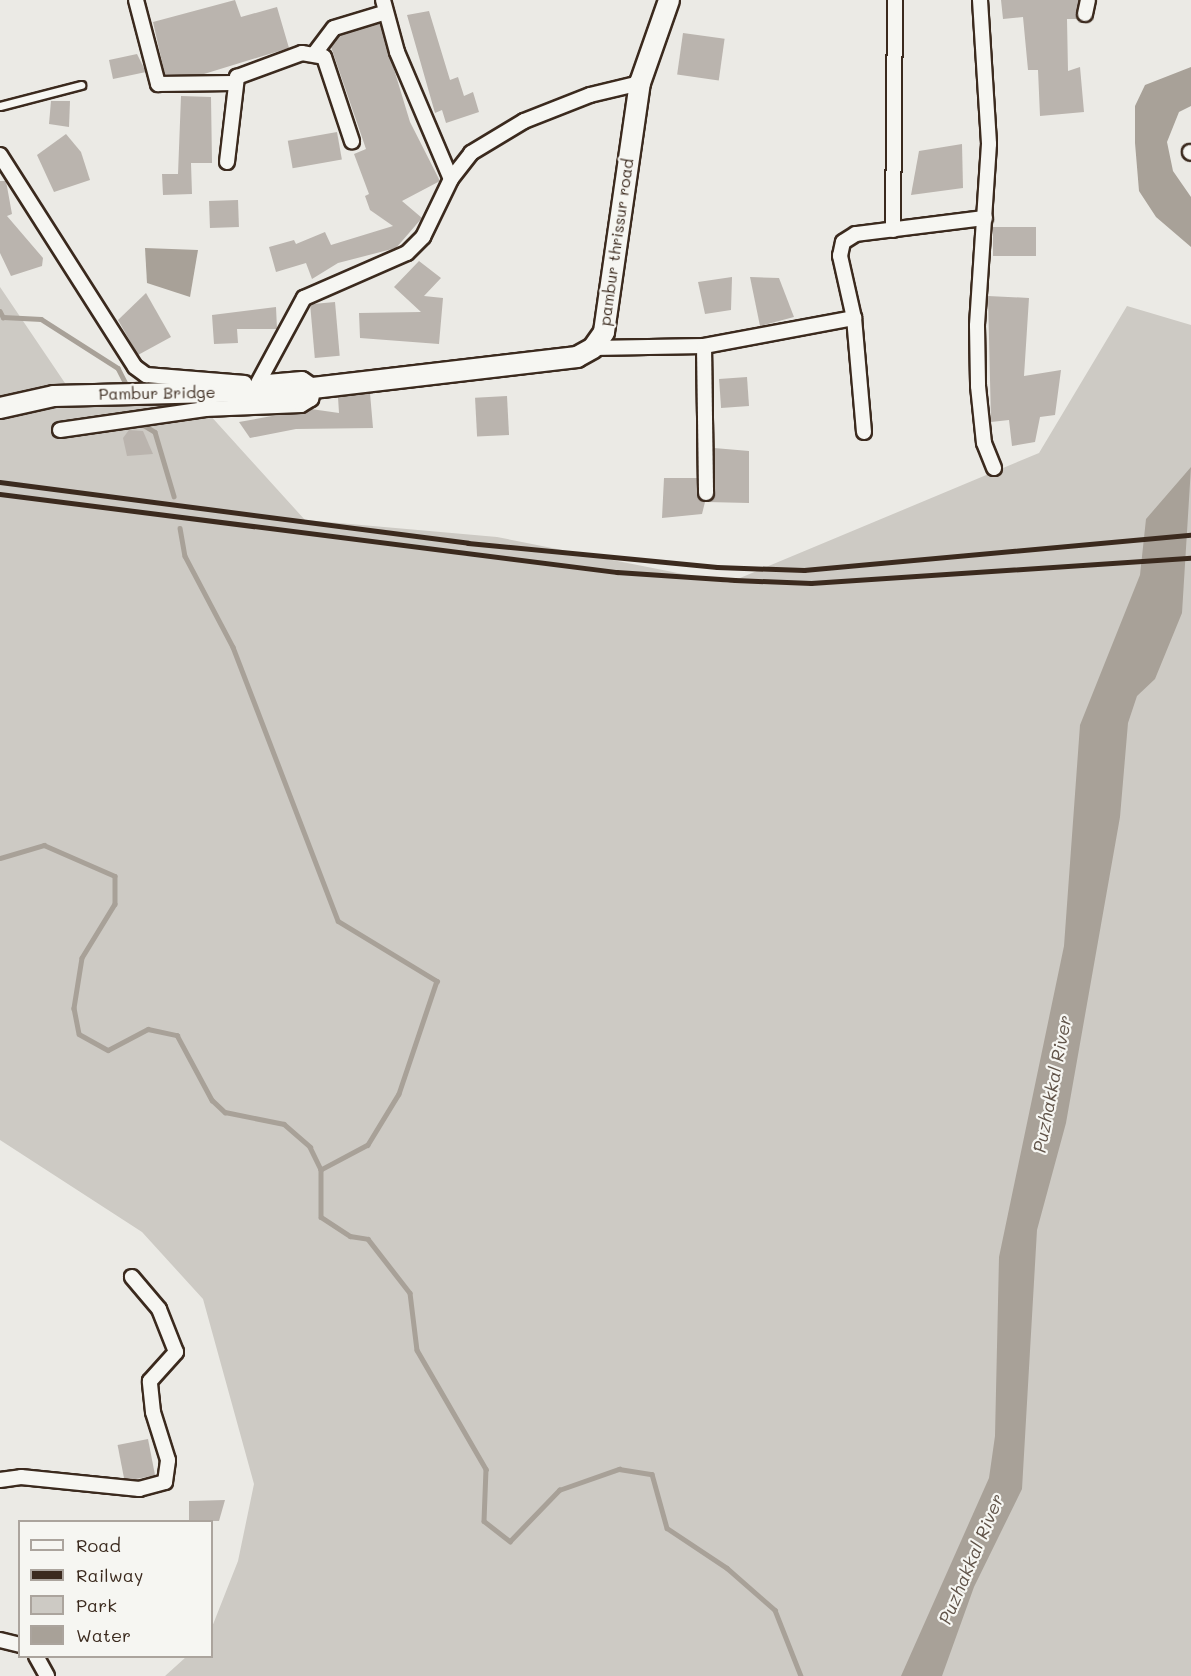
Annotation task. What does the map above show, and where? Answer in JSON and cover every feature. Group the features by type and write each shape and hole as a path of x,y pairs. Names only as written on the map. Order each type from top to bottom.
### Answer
{"main road":[{"name":"pambur thrissur road","path":"314,387 577,357 593,348 604,332 640,82 669,0"},
{"name":"Pambur Bridge","path":"0,408 54,396 314,387"}],"street":[{"path":"136,0 158,84 233,83 252,69 315,53 334,28 383,6 451,179"},
{"path":"893,230 896,0"},
{"path":"980,0 989,144 978,374 984,443 994,468"},
{"path":"1085,14 1088,0"},
{"path":"315,53 329,66 352,141"},
{"path":"258,383 304,298 407,253 423,237 451,179 471,153 524,121 590,94 640,82"},
{"path":"227,162 233,83"},
{"path":"0,154 135,367 146,375 258,383 302,378 314,387 312,399 301,405 205,409 60,430"},
{"path":"864,432 854,318 840,256 843,242 856,234 985,218"},
{"path":"593,348 704,346 854,318"},
{"path":"704,346 706,493"},
{"path":"0,1480 21,1477 139,1489 165,1482 168,1460 153,1412 150,1381 176,1352 159,1309 132,1277"},
{"path":"0,1640 18,1644"},
{"path":"37,1658 48,1676"}],"lane":[{"path":"0,106 81,85"}],"green space":[{"path":"0,287 69,389 180,382 305,520 497,537 728,583 1039,453 1127,306 1191,325 1191,1676 165,1676 185,1658 213,1658 213,1624 238,1561 254,1484 203,1299 142,1232 0,1140"}],"water":[{"path":"1191,67 1191,106 1179,112 1167,142 1173,171 1191,197 1191,247 1156,217 1139,191 1135,106 1145,85"},
{"path":"145,248 198,250 190,297 147,283"},
{"name":"Puzhakkal River","path":"1191,467 1182,613 1155,679 1137,696 1128,723 1120,817 1066,1123 1037,1230 1022,1489 974,1587 942,1676 901,1676 989,1478 995,1436 999,1257 1064,946 1080,725 1140,575 1146,519"}],"building":[{"path":"235,0 241,17 277,7 289,48 204,74 165,75 153,22"},
{"path":"1001,0 1079,0 1078,19 1067,19 1068,71 1080,67 1084,112 1040,116 1038,70 1028,70 1023,17 1003,19"},
{"path":"429,11 450,80 458,77 464,96 473,92 479,112 446,123 442,110 435,113 407,15"},
{"path":"380,23 410,122 440,181 402,201 422,218 396,248 338,263 312,279 306,263 276,272 269,247 294,240 296,244 325,232 331,245 393,226 370,210 365,196 369,194 354,154 366,149 331,47 339,36"},
{"path":"683,33 725,39 719,80 677,75"},
{"path":"137,54 146,72 113,79 109,60"},
{"path":"181,96 211,97 212,163 191,163 192,194 163,195 162,174 178,174"},
{"path":"51,101 70,101 69,127 49,124"},
{"path":"337,132 342,160 293,168 288,141"},
{"path":"66,134 81,152 90,180 54,192 37,155"},
{"path":"962,144 963,188 911,195 919,151"},
{"path":"0,181 6,181 12,214 7,216 43,258 42,266 11,276 0,253"},
{"path":"238,200 239,227 210,228 209,201"},
{"path":"993,227 1036,227 1036,256 993,256"},
{"path":"419,261 441,278 424,296 443,298 439,344 360,338 359,313 421,312 394,287"},
{"path":"732,277 731,310 705,314 698,282"},
{"path":"750,277 779,278 794,317 760,326"},
{"path":"146,293 171,337 138,355 118,320"},
{"path":"988,296 1029,298 1024,376 1061,370 1055,415 1040,417 1035,442 1012,446 1009,420 991,422"},
{"path":"335,302 340,356 315,358 310,304"},
{"path":"276,307 277,329 237,329 238,343 214,344 212,315"},
{"path":"747,377 749,406 721,408 719,379"},
{"path":"370,393 373,428 296,429 250,438 239,422 311,409 339,413 338,397"},
{"path":"507,396 509,435 477,437 475,398"},
{"path":"129,430 143,431 153,454 127,456 123,438"},
{"path":"714,448 749,451 749,503 707,502 715,493"},
{"path":"664,478 697,478 698,497 705,502 702,514 662,518"},
{"path":"148,1439 155,1475 125,1481 118,1445"},
{"path":"225,1500 219,1521 189,1520 189,1501"}],"waterway":[{"path":"0,311 3,317 41,319 118,368 125,382"},
{"path":"140,423 155,432 174,496"},
{"path":"180,528 185,556 233,647 338,921 437,981 399,1094 368,1145 321,1170"},
{"path":"0,858 44,845 115,876 115,904 82,958 74,1008 79,1034 108,1050 148,1029 177,1035 212,1100 225,1112 284,1124 310,1147 321,1170 321,1217 350,1236 368,1239 410,1293 417,1350 486,1469 484,1521 510,1541 559,1490 619,1469 652,1474 667,1528 727,1568 775,1610 801,1676"}],"railway":[{"path":"0,482 468,543 717,567 804,570 1191,535"},
{"path":"0,494 617,572 735,580 811,583 1191,558"}]}
